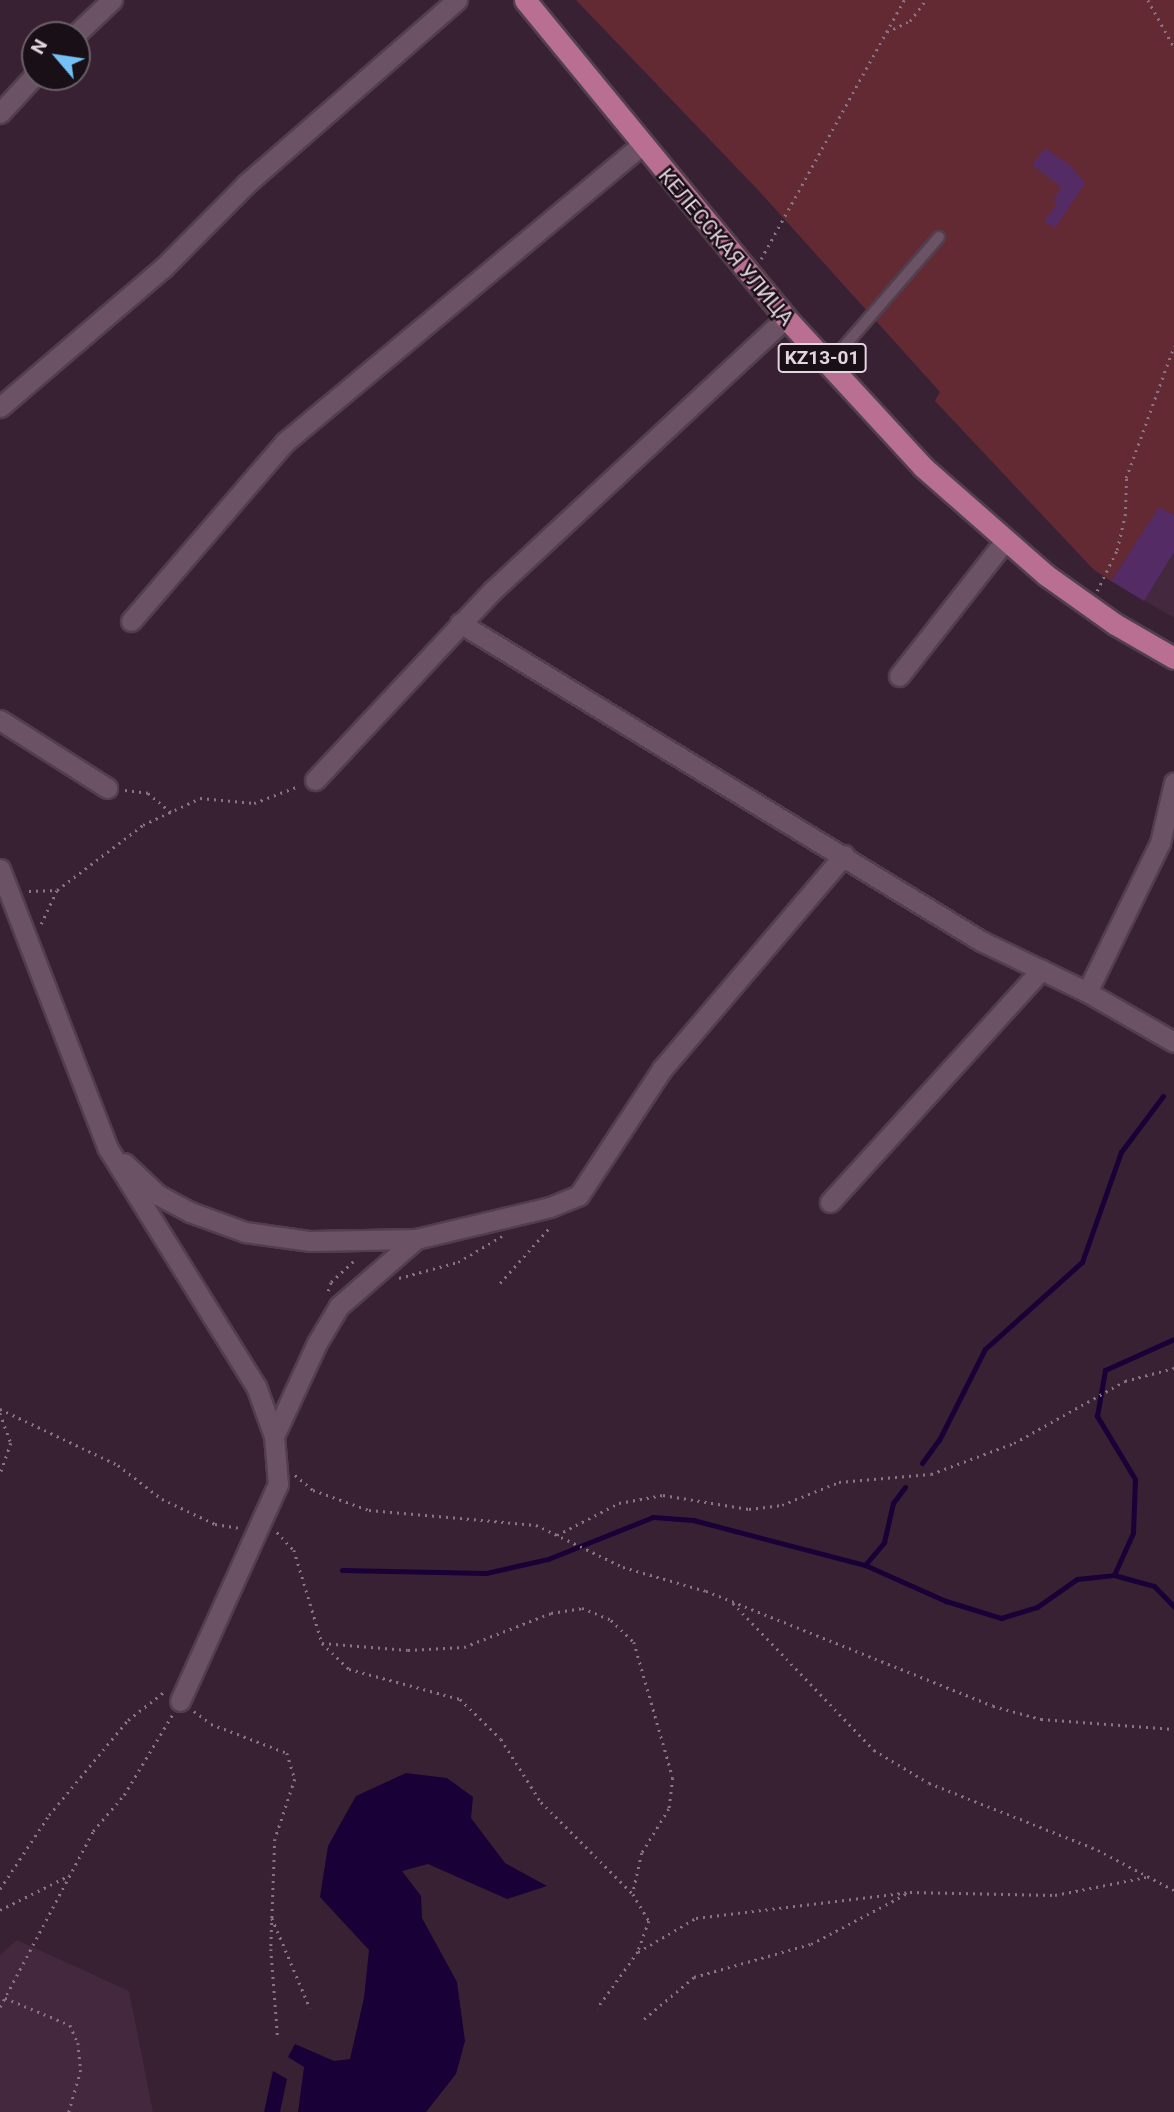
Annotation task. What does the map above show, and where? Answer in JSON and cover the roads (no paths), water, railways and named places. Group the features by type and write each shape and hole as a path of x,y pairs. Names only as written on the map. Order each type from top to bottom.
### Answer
{"main road":[{"name":"КЕЛЕССКАЯ УЛИЦА","path":"526,0 641,145 751,277 923,467 1005,541 1090,606 1174,658"}],"street":[{"path":"90,21 112,0"},
{"path":"0,407 163,268 246,184 457,0"},
{"path":"0,113 21,90"},
{"path":"131,621 285,442 641,145"},
{"path":"315,780 460,623 786,318"},
{"path":"899,676 1005,541"},
{"path":"460,623 844,855 981,942 1087,992 1174,1042"},
{"path":"0,720 107,788"},
{"path":"1087,992 1160,843 1174,783"},
{"path":"107,1147 158,1195 190,1212 245,1232 310,1241 416,1239 521,1214 579,1195 662,1069 844,855"},
{"path":"0,869 107,1147 256,1386 274,1436 278,1484 262,1525 173,1695"},
{"path":"830,1202 1041,970"},
{"path":"274,1436 317,1342 339,1306 416,1239"}],"lane":[{"path":"828,364 939,237"}],"waterway":[{"path":"922,1463 939,1440 985,1349 1082,1262 1121,1152 1163,1096"},
{"path":"1114,1575 1133,1533 1135,1479 1097,1416 1105,1370 1174,1339"},
{"path":"865,1565 884,1542 893,1503 905,1487"},
{"path":"342,1570 486,1573 548,1559 653,1517 693,1520 865,1565 946,1601 1001,1618 1037,1607 1077,1579 1114,1575 1154,1586 1174,1607"}]}
